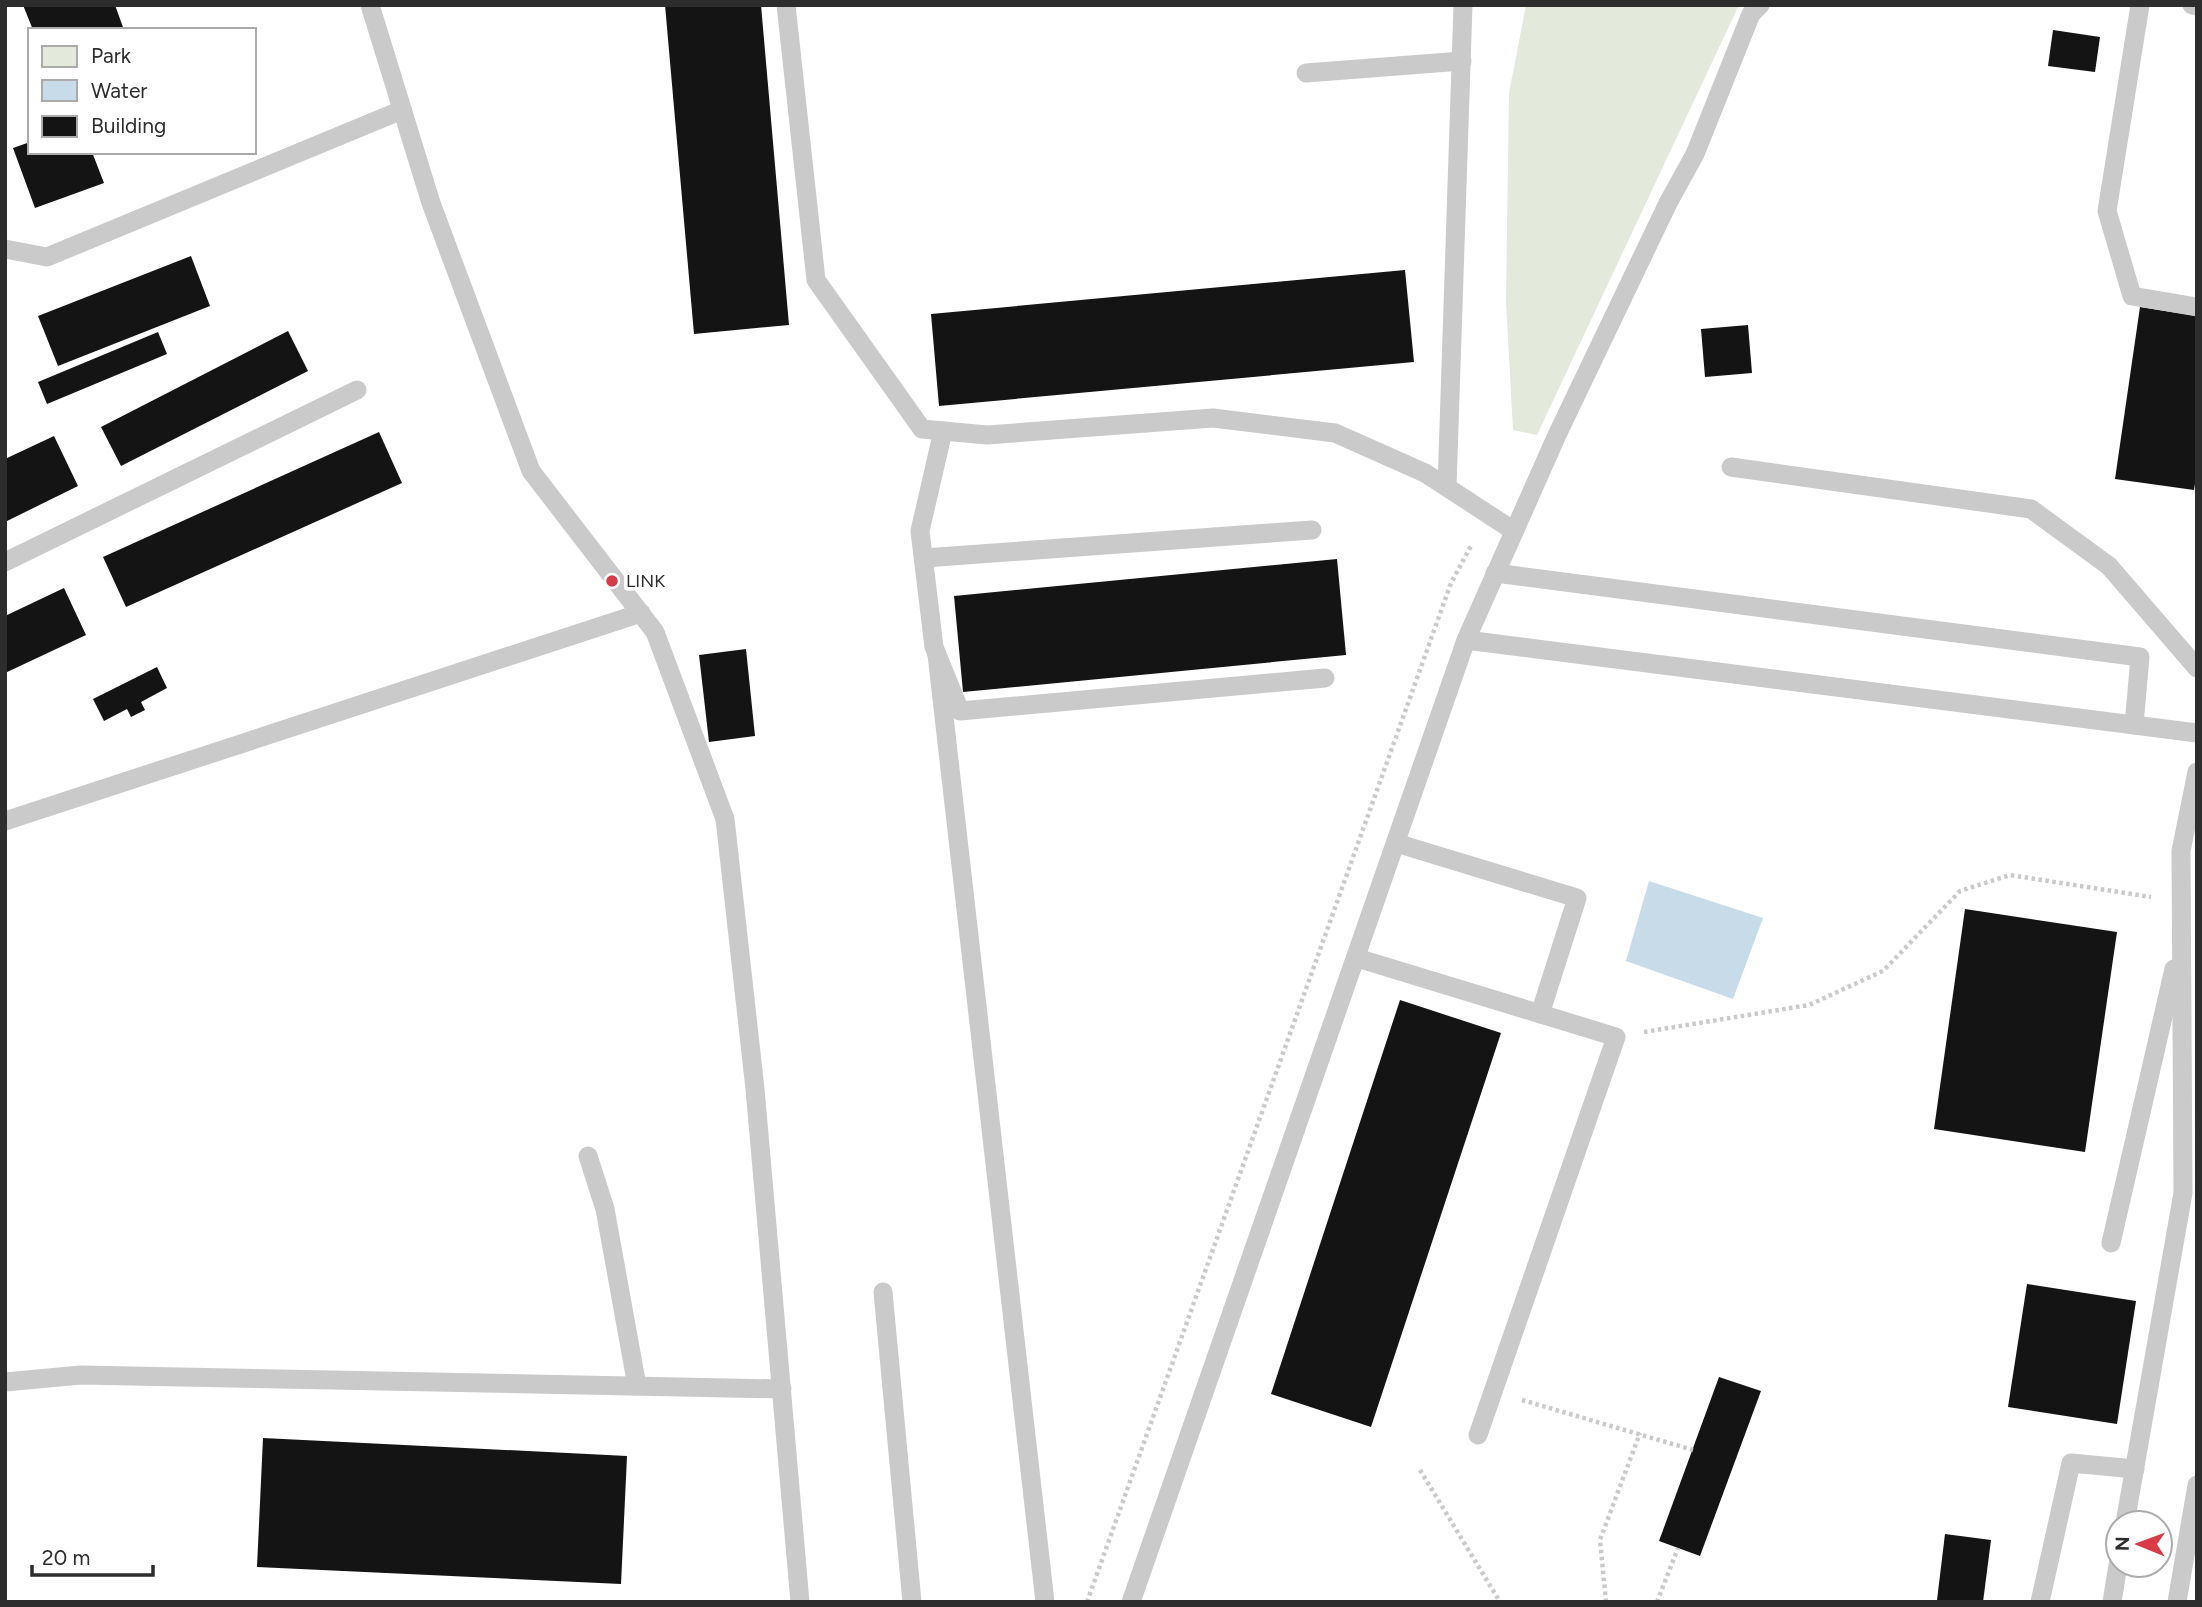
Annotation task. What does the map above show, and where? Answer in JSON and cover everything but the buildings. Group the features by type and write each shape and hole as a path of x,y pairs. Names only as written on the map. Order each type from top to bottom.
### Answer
{"lane":[{"path":"370,5 431,203 531,471 655,632 725,819 755,1089 800,1602"},
{"path":"786,5 816,280 922,429 987,435 1213,418 1335,433 1425,473 1514,531"},
{"path":"1447,487 1464,5"},
{"path":"1131,1602 1466,640 1514,531 1668,203 1695,154 1751,14 1760,5"},
{"path":"2140,5 2107,211 2132,296 2197,307"},
{"path":"1306,73 1462,61"},
{"path":"5,249 47,257 402,110"},
{"path":"5,562 357,390"},
{"path":"943,431 920,531 937,655 1045,1602"},
{"path":"1731,467 2031,509 2109,566 2197,668"},
{"path":"924,558 1312,530"},
{"path":"1496,573 2140,657 2134,725"},
{"path":"5,821 641,613"},
{"path":"1466,640 2197,733"},
{"path":"937,655 960,711 1325,678"},
{"path":"2111,1243 2189,904 2181,851 2197,772"},
{"path":"1396,843 1577,898 1540,1014"},
{"path":"2181,938 2197,973"},
{"path":"2128,1509 2183,1193 2181,938"},
{"path":"1357,958 1616,1037 1478,1435"},
{"path":"588,1156 605,1209 636,1386"},
{"path":"883,1292 912,1602"},
{"path":"5,1382 81,1376 782,1389"},
{"path":"2040,1602 2071,1463 2135,1469"},
{"path":"2177,1602 2197,1485"},
{"path":"2112,1602 2116,1579"}],"path":[{"path":"1087,1602 1451,583 1489,514"},
{"path":"1616,1037 1809,1005 1883,971 1960,891 2010,876 2189,904"},
{"path":"1493,1392 1693,1450"},
{"path":"1606,1602 1600,1540 1640,1433"},
{"path":"1420,1470 1500,1602"},
{"path":"1657,1602 1678,1548"}],"green space":[{"path":"1526,5 1739,5 1537,435 1513,430 1506,301 1509,93"}],"water":[{"path":"1649,881 1763,918 1733,999 1626,961"}],"place":[{"name":"LINK","path":"612,581"}]}
